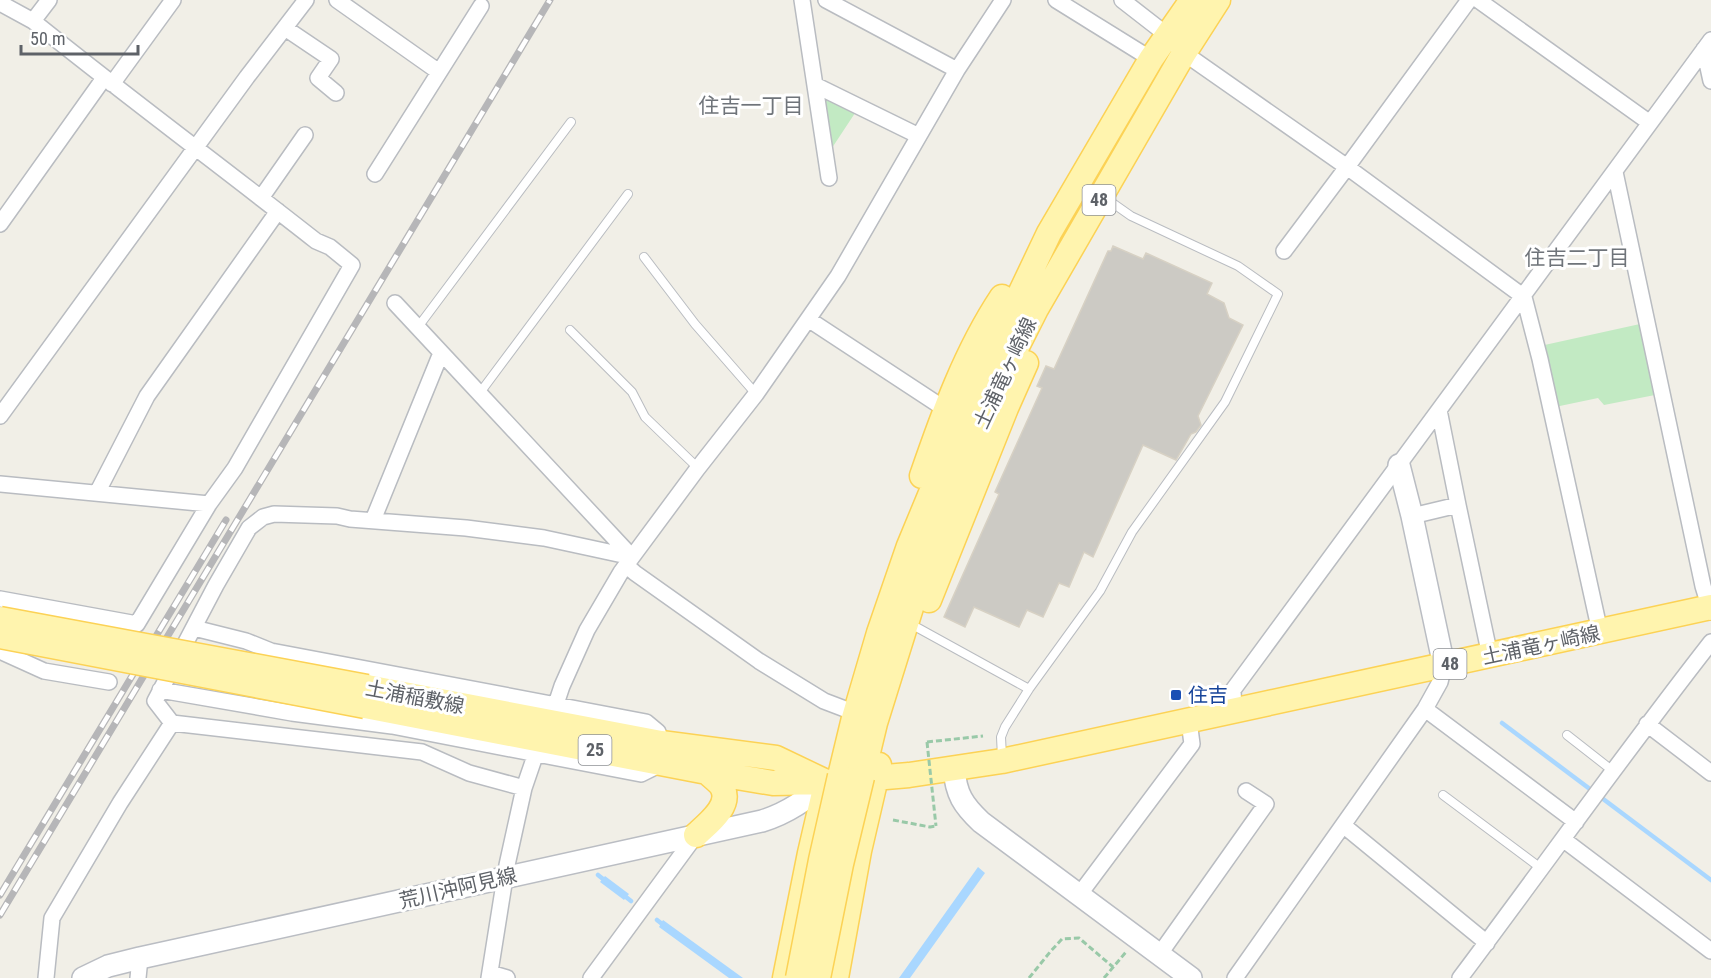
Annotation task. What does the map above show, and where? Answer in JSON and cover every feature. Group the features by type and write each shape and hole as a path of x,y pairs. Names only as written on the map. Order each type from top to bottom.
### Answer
{"main road":[{"name":"土浦竜ヶ崎線","path":"1192,0 1151,59 1049,233 979,402 909,546 879,633 854,718 851,778 954,769 1002,761 1710,609"},
{"name":"土浦竜ヶ崎線","path":"979,402 1076,242 1184,53 1218,0"},
{"path":"836,978 860,851 845,709 868,629 945,409 993,312 1049,233"},
{"path":"785,978 810,853 851,778 892,714 918,628 1001,419 1046,318 1076,242"},
{"path":"1399,465 1444,666"},
{"name":"土浦稲敷線","path":"0,619 366,697"},
{"name":"土浦稲敷線","path":"0,636 366,697 662,753 776,758 851,778"},
{"name":"土浦稲敷線","path":"662,753 707,772 773,783 851,778"},
{"path":"954,769 958,794 967,809 981,822 1191,978"},
{"path":"696,835 720,811 725,800 723,788 707,772"},
{"path":"798,978 821,860 851,778"},
{"path":"818,978 841,864 851,778"},
{"name":"荒川沖阿見線","path":"83,978 108,966 139,968 505,878 774,817 851,778"}],"street":[{"path":"33,21 49,0"},
{"path":"0,224 108,81 173,0"},
{"path":"0,414 306,0"},
{"path":"337,0 439,72"},
{"path":"802,0 830,178"},
{"path":"826,0 957,70"},
{"path":"1056,0 1151,59"},
{"path":"1122,0 1167,36 1184,53 1347,167 1524,297 1600,632"},
{"path":"1284,250 1469,0"},
{"path":"1478,0 1650,123"},
{"path":"556,704 587,630 629,561 756,394 838,276 997,2"},
{"path":"0,3 33,21 316,241 330,247 352,265 235,468 209,504 137,624 0,599"},
{"path":"375,174 481,6"},
{"path":"285,28 331,59 318,78 336,93"},
{"path":"1234,712 1233,690 1708,45"},
{"path":"1708,45 1711,81"},
{"path":"815,85 919,136"},
{"path":"261,198 305,135"},
{"path":"1615,172 1703,586 1710,609"},
{"path":"97,493 147,396 278,211"},
{"path":"395,303 629,561 635,573 759,661 824,701 845,709"},
{"path":"808,319 945,409"},
{"path":"373,520 441,353"},
{"path":"1439,410 1490,656"},
{"path":"0,484 209,504"},
{"path":"1412,516 1458,505"},
{"path":"524,788 468,773 422,752 172,723 155,701 249,528 263,517 274,514 337,516 466,528 544,538 629,561"},
{"path":"160,690 292,713 392,726 642,774 662,753 658,732 646,722 271,651 246,641 194,628"},
{"path":"1460,978 1564,840 1647,724 1711,642"},
{"path":"0,651 44,671 109,682"},
{"path":"1235,978 1425,709 1440,682 1444,666"},
{"path":"1425,709 1576,822"},
{"path":"1079,895 1192,744 1189,721"},
{"path":"46,978 52,918 120,803 172,723"},
{"path":"1647,724 1711,773"},
{"path":"389,748 392,726"},
{"path":"415,751 419,731"},
{"path":"507,978 490,975 505,878 524,788 536,753"},
{"path":"1159,955 1266,804 1246,791"},
{"path":"1343,825 1486,942"},
{"path":"591,978 696,835"},
{"path":"1564,840 1711,951"}],"lane":[{"path":"418,327 571,122"},
{"path":"479,394 628,194"},
{"path":"1002,761 1000,737 1005,727 1100,591 1132,532 1161,489 1225,402 1278,294 1238,266 1131,216 1101,195"},
{"path":"644,257 695,324 756,394"},
{"path":"570,330 632,392 645,417 698,468"},
{"path":"918,628 1029,690"},
{"path":"1568,735 1613,771"},
{"path":"1443,795 1542,869"}],"path":[{"path":"893,820 936,826 927,742 983,736"},
{"path":"1029,978 1062,939 1079,938 1113,967"},
{"path":"1104,978 1136,939"}],"green space":[{"path":"815,85 859,107 826,157"},
{"path":"1640,324 1655,395 1604,405 1598,398 1555,407 1540,346"}],"water":[{"path":"978,867 985,873 910,978 899,978"},
{"path":"605,876 629,894 624,900 600,882"},
{"path":"663,920 743,978 729,978 659,927"}],"building":[{"path":"1113,246 1143,259 1146,253 1212,283 1207,294 1224,303 1229,318 1243,325 1198,416 1201,425 1196,432 1191,434 1176,460 1143,445 1093,557 1084,552 1069,587 1059,583 1043,617 1027,610 1019,627 974,607 965,627 944,617 999,494 995,492 1042,388 1037,386 1046,366 1054,369 1108,251 1111,251"}],"waterway":[{"path":"1502,723 1711,880"},
{"path":"598,875 608,883"},
{"path":"621,893 631,901"},
{"path":"657,920 666,927"}],"railway":[{"path":"0,915 550,0"},
{"path":"0,895 226,520"}],"place":[{"name":"住吉","path":"1176,695"}],"district":[{"name":"住吉一丁目","path":"751,106"},
{"name":"住吉二丁目","path":"1577,258"}]}
